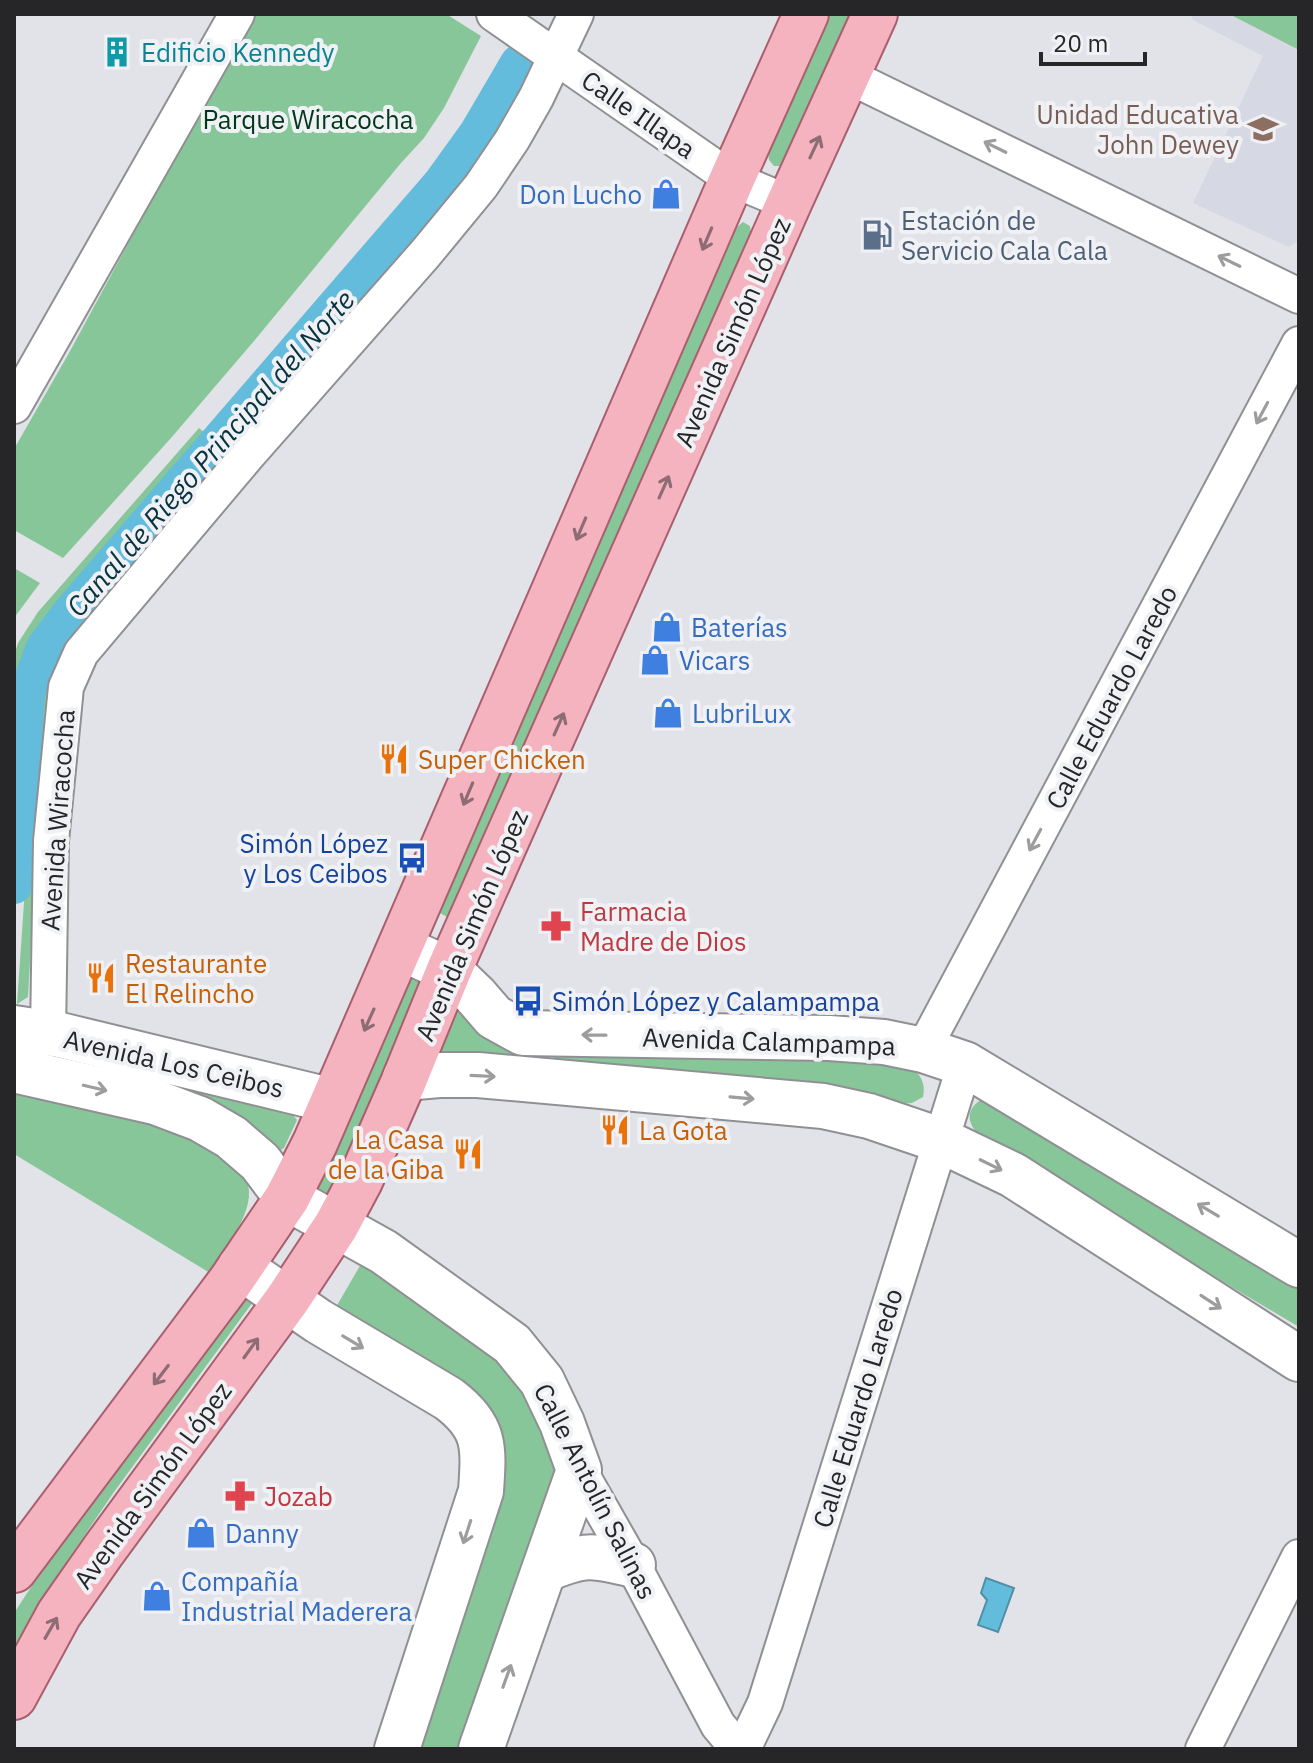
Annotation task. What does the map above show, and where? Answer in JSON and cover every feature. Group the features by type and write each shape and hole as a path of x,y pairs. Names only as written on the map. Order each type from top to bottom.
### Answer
{"main road":[{"name":"Avenida Simón López","path":"14,1570 240,1267 287,1198 315,1143 806,14"},
{"name":"Avenida Simón López","path":"14,1697 59,1614 287,1300 336,1226 360,1181 449,970 875,14"}],"street":[{"path":"14,406 237,14"},
{"name":"Calle Illapa","path":"494,14 732,179 789,203"},
{"name":"Avenida Wiracocha","path":"31,1031 66,687 81,653 481,186 512,140 557,57 576,14"},
{"path":"848,76 1299,296"},
{"name":"Calle Eduardo Laredo","path":"923,1050 1299,344"},
{"name":"Avenida Calampampa","path":"401,948 449,970 494,1017 523,1033 829,1038 884,1042 923,1050 965,1064 1299,1265"},
{"name":"Avenida Los Ceibos","path":"31,1031 333,1101"},
{"path":"537,1034 537,1080"},
{"name":"Calle Eduardo Laredo","path":"741,1749 765,1703 965,1064"},
{"name":"Avenida Los Ceibos","path":"14,1070 155,1102 200,1119 231,1137 260,1162 287,1198"},
{"name":"Avenida Calampampa","path":"405,1078 465,1075 537,1080 823,1106 869,1116 940,1140 1013,1175 1299,1359"},
{"name":"Calle Antolín Salinas","path":"287,1198 384,1252 512,1344 542,1381 579,1470 718,1725 741,1749"},
{"path":"240,1267 318,1321 449,1399 465,1411 479,1431 483,1463 481,1491 397,1749"},
{"path":"481,1749 579,1470"},
{"path":"545,1570 587,1556 633,1565"},
{"path":"1203,1749 1299,1557"}],"shaded area":[{"name":"Unidad Educativa John Dewey","path":"1194,14 1299,14 1299,240 1289,247 1193,203 1263,56 1191,19"}],"green space":[{"name":"Parque Wiracocha","path":"252,14 446,14 481,36 444,108 424,138 171,438 63,558 14,530 14,449"},
{"path":"828,14 850,14 786,159 781,166 774,166 768,152"},
{"path":"1229,14 1299,14 1299,50"},
{"path":"743,222 750,226 751,233 454,916 447,917 440,913 439,906 737,227"},
{"path":"199,428 205,433 50,617 30,648 20,677 14,772 14,655 18,643 38,612"},
{"path":"223,449 233,456 79,640 35,872 28,997 17,1004 39,686 49,658"},
{"path":"14,568 40,583 14,618"},
{"path":"409,972 424,979 331,1191 325,1198 312,1194"},
{"path":"459,999 491,1036 526,1056 482,1054 435,1058"},
{"path":"14,1044 288,1109 297,1120 284,1148 275,1153"},
{"path":"553,1051 899,1062 918,1075 924,1090 923,1097 912,1103 900,1104 554,1060"},
{"path":"14,1085 187,1132 245,1173 249,1192 245,1213 210,1273 14,1154"},
{"path":"988,1096 1299,1281 1299,1327 985,1140 974,1128 970,1116 974,1105"},
{"path":"361,1264 460,1328 498,1358 526,1394 546,1427 556,1471 466,1749 412,1749 498,1457 332,1314"},
{"path":"246,1287 258,1295 114,1492 58,1574 14,1648 14,1613 64,1537"}],"water":[{"path":"986,1578 1014,1588 998,1632 978,1625 987,1600 981,1593"}],"waterway":[{"name":"Canal de Riego Principal del Norte","path":"14,886 27,693 44,647 74,608 441,183 477,133 518,63"}],"place":[{"name":"Edificio Kennedy","path":"117,52"},
{"name":"Unidad Educativa John Dewey","path":"1263,129"},
{"name":"Don Lucho","path":"666,194"},
{"name":"Estación de Servicio Cala Cala","path":"877,235"},
{"name":"Baterías","path":"667,627"},
{"name":"Vicars","path":"655,660"},
{"name":"LubriLux","path":"668,713"},
{"name":"Super Chicken","path":"394,759"},
{"name":"Simón López y Los Ceibos","path":"412,858"},
{"name":"Farmacia Madre de Dios","path":"556,926"},
{"name":"Restaurante El Relincho","path":"101,978"},
{"name":"Simón López y Calampampa","path":"528,1001"},
{"name":"La Gota","path":"615,1130"},
{"name":"La Casa de la Giba","path":"468,1154"},
{"name":"Jozab","path":"240,1496"},
{"name":"Danny","path":"201,1533"},
{"name":"Compañía Industrial Maderera","path":"157,1596"}]}
